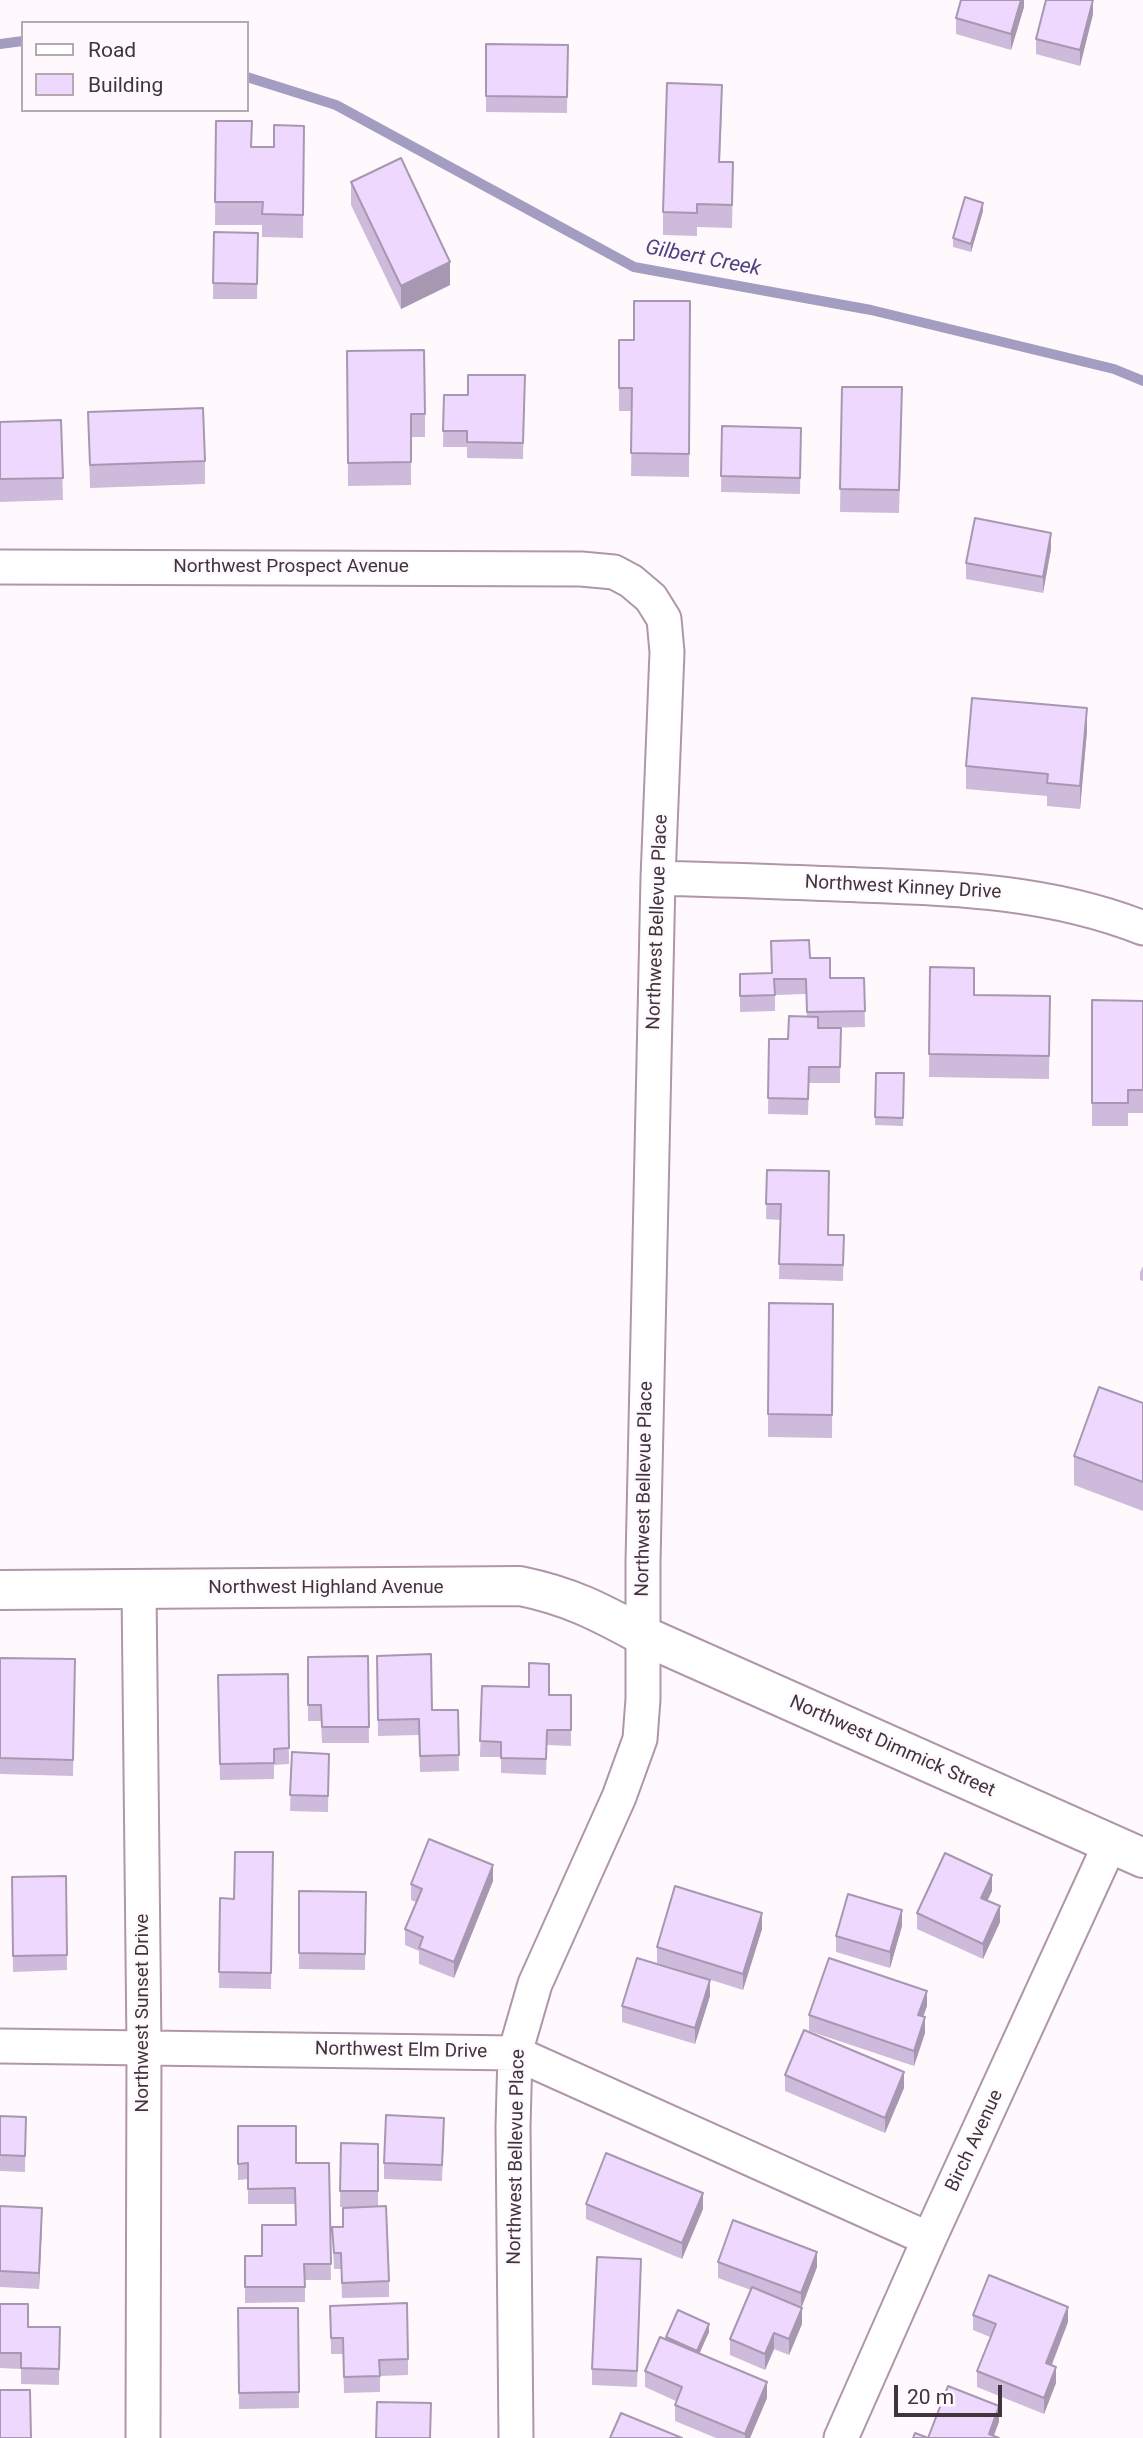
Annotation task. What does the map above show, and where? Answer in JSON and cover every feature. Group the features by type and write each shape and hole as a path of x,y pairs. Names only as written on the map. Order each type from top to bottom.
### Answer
{"main road":[{"name":"Northwest Highland Avenue","path":"0,1590 520,1586 564,1597 594,1609 642,1635"},
{"name":"Northwest Dimmick Street","path":"642,1635 1127,1851"}],"street":[{"name":"Northwest Prospect Avenue","path":"0,567 581,569"},
{"name":"Northwest Bellevue Place","path":"516,2438 513,2127 515,2053 535,1984 619,1797 640,1739 643,1699 642,1635 658,878 667,652 664,618 651,598 631,581 614,572 581,569"},
{"name":"Northwest Kinney Drive","path":"658,878 951,888 1007,893 1092,911 1143,928"},
{"name":"Northwest Sunset Drive","path":"139,1589 144,2046 142,2438"},
{"name":"Birch Avenue","path":"841,2438 929,2239 1127,1851"},
{"name":"Northwest Elm Drive","path":"0,2046 515,2053 929,2239"}],"building":[{"path":"961,0 1021,0 1011,34 956,18"},
{"path":"1046,0 1093,0 1080,50 1036,39"},
{"path":"486,44 568,45 567,97 486,96"},
{"path":"667,83 722,85 719,162 733,162 732,205 697,204 697,213 663,212"},
{"path":"216,121 252,121 251,147 274,147 274,125 304,126 303,215 262,214 263,202 215,202"},
{"path":"401,158 450,262 401,286 351,182"},
{"path":"965,197 983,203 971,244 953,238"},
{"path":"214,232 258,233 257,284 213,283"},
{"path":"634,301 690,301 689,454 631,453 632,388 619,388 619,340 634,340"},
{"path":"424,350 425,414 411,414 411,462 348,463 347,351"},
{"path":"468,375 525,375 523,443 467,442 467,431 443,431 444,395 468,395"},
{"path":"842,387 902,387 899,490 840,489"},
{"path":"203,408 205,461 90,465 88,412"},
{"path":"61,420 63,478 0,479 0,422"},
{"path":"722,426 801,428 800,478 721,476"},
{"path":"975,518 1051,533 1043,577 966,563"},
{"path":"972,698 1087,708 1080,786 1047,783 1048,774 966,766"},
{"path":"809,940 810,958 830,958 830,978 864,978 865,1011 807,1012 806,979 774,979 775,995 740,996 740,974 772,973 771,941"},
{"path":"930,967 974,968 974,995 1050,996 1049,1056 929,1054"},
{"path":"1092,1000 1143,1001 1143,1090 1128,1090 1128,1103 1092,1103"},
{"path":"789,1016 818,1017 818,1028 841,1028 840,1067 809,1067 808,1099 768,1098 769,1039 788,1039"},
{"path":"876,1073 904,1073 903,1118 875,1117"},
{"path":"767,1170 829,1171 828,1235 844,1235 843,1265 779,1264 781,1204 766,1204"},
{"path":"769,1303 833,1304 832,1415 768,1414"},
{"path":"1099,1387 1143,1403 1143,1482 1074,1456"},
{"path":"431,1654 432,1710 458,1710 459,1755 420,1756 419,1719 378,1720 377,1656"},
{"path":"368,1656 369,1727 322,1727 321,1705 308,1705 308,1657"},
{"path":"0,1658 75,1659 73,1760 0,1758"},
{"path":"529,1663 549,1664 549,1695 571,1695 571,1730 547,1730 546,1759 501,1758 501,1742 480,1741 482,1686 529,1687"},
{"path":"288,1674 289,1748 274,1749 274,1763 220,1764 218,1675"},
{"path":"292,1752 329,1754 328,1796 290,1795"},
{"path":"429,1839 493,1865 454,1962 419,1948 423,1937 405,1929 422,1889 411,1884"},
{"path":"235,1852 273,1852 271,1973 219,1972 220,1898 234,1899"},
{"path":"945,1853 992,1875 981,1898 1000,1906 983,1944 917,1913"},
{"path":"66,1876 67,1955 13,1956 12,1877"},
{"path":"675,1886 762,1913 743,1974 657,1947"},
{"path":"299,1891 366,1892 365,1954 299,1953"},
{"path":"848,1894 902,1910 890,1952 836,1936"},
{"path":"637,1958 710,1980 695,2028 622,2006"},
{"path":"829,1958 927,1991 918,2015 925,2017 914,2051 809,2015"},
{"path":"804,2030 904,2072 885,2118 785,2075"},
{"path":"386,2115 444,2118 442,2165 384,2163"},
{"path":"0,2116 26,2117 25,2156 0,2155"},
{"path":"238,2126 296,2126 296,2163 329,2163 331,2264 304,2264 305,2287 245,2287 245,2256 262,2256 262,2225 296,2225 295,2188 248,2189 248,2163 238,2164"},
{"path":"341,2143 378,2144 378,2191 340,2191"},
{"path":"606,2153 703,2193 682,2243 586,2204"},
{"path":"0,2206 42,2208 39,2273 0,2271"},
{"path":"386,2206 389,2281 342,2283 341,2253 334,2253 332,2227 343,2227 343,2208"},
{"path":"733,2220 817,2252 801,2293 718,2262"},
{"path":"597,2257 641,2259 637,2371 592,2369"},
{"path":"989,2275 1068,2307 1046,2363 1056,2367 1044,2398 977,2371 996,2324 973,2315"},
{"path":"752,2287 802,2308 789,2339 774,2333 765,2354 730,2339"},
{"path":"407,2303 408,2359 379,2360 380,2376 344,2377 343,2338 331,2338 330,2306"},
{"path":"0,2304 28,2304 28,2327 60,2327 59,2369 21,2368 21,2353 0,2353"},
{"path":"238,2308 298,2308 299,2392 239,2393"},
{"path":"678,2310 709,2324 697,2351 666,2337"},
{"path":"660,2337 767,2382 745,2434 675,2405 682,2387 645,2371"},
{"path":"948,2386 999,2406 989,2434 999,2438 928,2438"},
{"path":"0,2390 30,2390 31,2438 0,2438"},
{"path":"377,2402 431,2403 430,2438 376,2438"},
{"path":"621,2413 682,2438 610,2438"},
{"path":"915,2433 928,2438 913,2438"}],"waterway":[{"name":"Gilbert Creek","path":"0,44 21,41"},
{"name":"Gilbert Creek","path":"248,77 336,105 634,267 871,310 1114,369 1143,381"}]}
